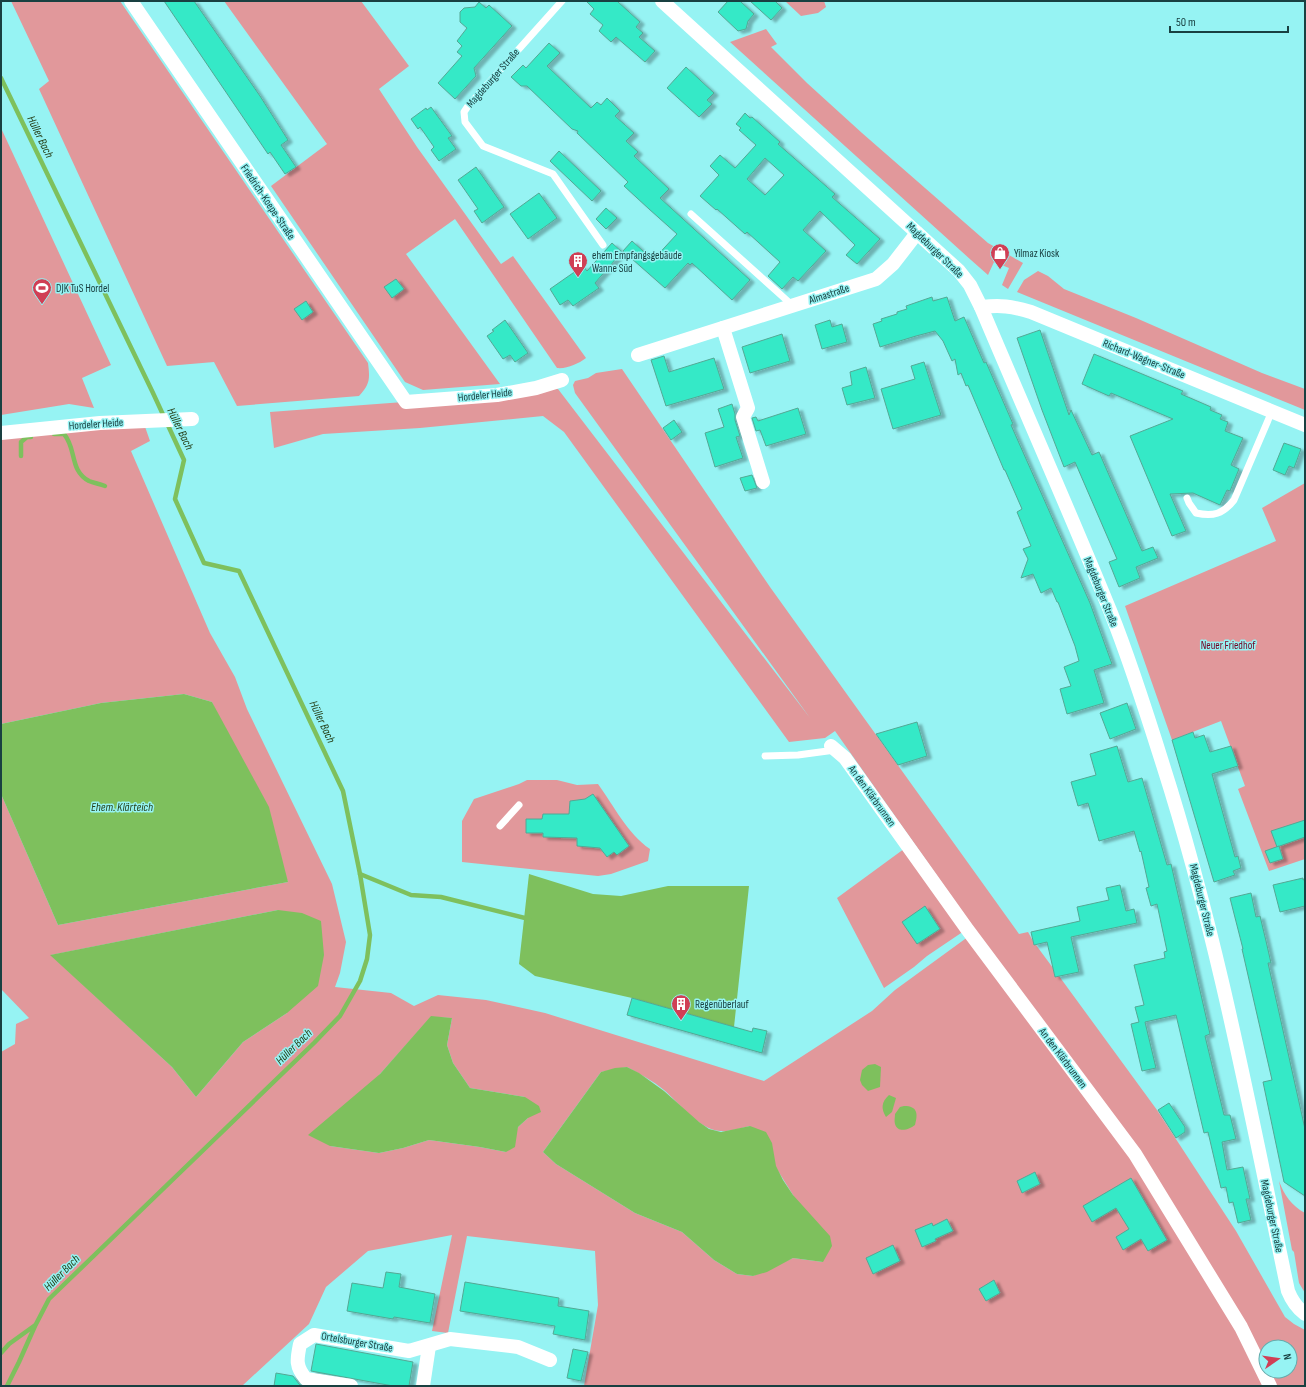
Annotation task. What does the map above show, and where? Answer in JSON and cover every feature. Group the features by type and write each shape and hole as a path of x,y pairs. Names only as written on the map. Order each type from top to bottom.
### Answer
{"street":[{"name":"Friedrich-Koepe-Straße","path":"131,1 406,402"},
{"name":"Magdeburger Straße","path":"662,1 959,271 970,285 981,307 1111,615 1164,766 1202,898 1249,1105 1288,1291 1298,1309 1305,1314"},
{"name":"Almastraße","path":"638,355 876,279 893,264 917,233"},
{"name":"Richard-Wagner-Straße","path":"981,307 998,305 1031,312 1305,425"},
{"path":"723,328 748,408 743,417 763,482"},
{"name":"Hordeler Heide","path":"406,402 497,395 536,388 562,380"},
{"name":"Hordeler Heide","path":"1,433 92,424 192,419"},
{"name":"An den Klärbrunnen","path":"833,748 845,758 967,929 1135,1154 1241,1327 1270,1386"},
{"name":"Ortelsburger Straße","path":"351,1386 305,1382 297,1362 300,1344 314,1335 409,1351 450,1339 518,1347 550,1360"},
{"path":"423,1386 429,1346"}],"lane":[{"name":"Magdeburger Straße","path":"562,1 468,106 464,112 465,122 483,146 553,174 603,245"},
{"path":"691,214 792,305"},
{"path":"1187,498 1188,503 1196,513 1206,515 1216,514 1227,509 1234,500 1272,411"},
{"path":"765,756 798,755 833,748"},
{"path":"500,826 519,805"}],"green space":[{"path":"11,1 120,1 368,363 369,373 367,385 359,396 237,406 214,362 167,366 39,89 49,81"},
{"path":"224,1 361,1 409,66 379,89 417,147 501,264 513,256 586,358 572,366 557,368 455,219 406,254 500,384 423,390 405,382 271,186 327,144"},
{"path":"785,1 824,1 826,7 818,13 801,16"},
{"path":"766,29 777,44 771,47 807,83 988,243 1023,263 1008,289 1002,285 1009,268 994,262 988,275 730,42"},
{"name":"DJK TuS Hordel","path":"1,128 111,365 82,378 94,408 69,404 1,415"},
{"path":"1038,271 1048,276 1064,289 1136,318 1262,373 1305,389 1305,410 1017,292 1024,280"},
{"path":"622,369 770,587 1019,934 1028,932 1034,945 1036,945 1053,968 1055,977 1059,976 1157,1110 1236,1231 1285,1317 1305,1330 1305,1386 584,1386 598,1305 595,1251 467,1236 448,1333 432,1331 452,1235 368,1251 326,1287 309,1324 242,1386 1,1386 1,1052 15,1044 16,1024 29,1018 1,989 1,794 58,925 288,882 212,702 184,694 101,703 1,724 1,433 143,421 150,441 131,451 210,633 235,677 247,709 332,884 346,942 340,973 335,987 391,993 414,1006 438,995 486,1000 545,1013 764,1081 872,1011 895,990 976,931 835,731 825,738 789,742 564,432 543,416 420,428 323,434 274,448 270,412 497,395 536,388 558,389 810,718 575,393 573,385 575,381 588,378 596,373","holes":["278,910 287,1013 243,1042 196,1097 172,1067 51,955","431,1017 452,1018 447,1045 453,1063 470,1088 525,1097 528,1118 518,1127 506,1152 429,1140 403,1148 379,1153 330,1146 380,1074","627,1067 660,1087 690,1115 705,1126 720,1131 735,1130 750,1126 793,1195 823,1262 793,1258 753,1276 737,1274 714,1260 682,1232 635,1213 556,1164 543,1152 601,1072"]},
{"name":"Neuer Friedhof","path":"1305,483 1305,859 1269,871 1238,789 1245,786 1221,721 1172,740 1125,606 1276,541 1262,508"},
{"path":"527,780 557,780 577,785 598,784 621,819 634,835 650,849 648,861 611,874 598,876 462,862 462,821 474,799"},
{"path":"908,846 967,929 884,988 837,898"},
{"path":"1279,1181 1289,1200 1305,1213 1305,1293 1299,1283"}],"water":[{"name":"Ehem. Klärteich","path":"184,694 212,702 269,807 288,882 58,925 1,794 1,724 101,703"},
{"path":"529,874 593,894 621,896 668,886 749,886 734,1027 632,998 535,976 519,964"},
{"path":"278,910 302,913 321,921 324,955 318,986 287,1013 243,1042 196,1097 172,1067 50,955"},
{"path":"431,1016 452,1018 447,1045 453,1063 470,1088 525,1097 539,1106 541,1112 528,1118 518,1127 515,1147 506,1152 429,1140 403,1148 379,1153 330,1146 308,1135 380,1074"},
{"path":"875,1064 881,1067 880,1087 868,1091 862,1085 860,1080 862,1070 868,1065"},
{"path":"627,1067 639,1073 664,1091 709,1129 721,1132 750,1126 766,1132 772,1143 776,1166 783,1180 793,1195 830,1236 832,1246 823,1262 793,1258 767,1272 753,1276 737,1274 714,1260 682,1232 635,1213 556,1164 543,1152 601,1072 615,1068"},
{"path":"889,1095 896,1098 892,1112 886,1117 883,1111 883,1103"},
{"path":"900,1107 912,1107 916,1111 917,1117 915,1125 901,1130 895,1124 895,1114"}],"building":[{"path":"164,1 194,1 260,96 288,140 281,145 296,167 285,174 270,152 268,154"},
{"path":"586,1 617,1 640,22 636,27 643,33 639,37 655,51 645,62 616,37 611,42 599,31 603,25 590,14 594,9"},
{"path":"728,1 740,1 754,14 748,21 746,29 738,31 718,12"},
{"path":"750,1 775,1 782,8 771,20"},
{"path":"479,2 486,8 489,5 512,26 474,68 476,76 455,99 438,83 462,56 457,52 462,46 457,41 467,28 460,22 460,12 464,8 475,7"},
{"path":"549,43 560,53 547,66 591,108 597,102 601,105 607,98 620,111 615,116 634,133 626,141 638,152 634,156 669,189 660,198 750,280 732,300 692,263 690,265 688,263 665,288 623,251 632,241 653,260 677,234 624,186 628,182 577,133 578,131 572,129 527,86 521,86 511,77 523,65 526,68"},
{"path":"686,67 714,93 707,100 712,104 699,117 667,88"},
{"path":"431,107 452,136 448,138 456,149 439,161 431,150 434,147 420,127 418,129 411,119 426,108 427,110"},
{"path":"745,113 750,118 752,117 780,142 778,144 835,194 832,197 880,239 857,264 846,255 855,245 820,211 803,230 826,251 798,281 793,277 782,289 768,276 780,262 747,232 745,234 700,196 719,175 710,166 720,155 735,168 756,145 739,130 741,128 736,124","holes":["765,158 784,175 765,195 747,179"]},
{"path":"559,151 601,191 592,201 550,161"},
{"path":"476,167 504,207 482,223 474,211 478,209 458,180"},
{"path":"539,193 557,218 528,239 510,214"},
{"path":"606,208 617,218 606,229 596,219"},
{"name":"ehem Empfangsgebäude Wanne Süd","path":"612,243 622,252 595,283 599,288 573,306 568,300 560,305 550,289 583,266 587,271"},
{"path":"396,279 404,289 392,298 384,287"},
{"path":"932,297 933,301 947,297 955,321 964,317 984,363 986,362 1013,424 1011,425 1090,603 1112,664 1094,670 1104,703 1067,714 1060,689 1071,686 1064,667 1079,661 1075,646 1051,588 1041,593 1033,574 1021,578 1028,559 1023,549 1031,546 1017,512 1022,509 968,385 966,386 961,373 958,375 955,359 952,361 943,341 935,331 880,347 873,324 882,321 881,319 907,309 906,306"},
{"path":"306,301 313,312 302,320 294,309"},
{"path":"505,320 528,353 515,362 510,355 503,359 487,336"},
{"path":"830,320 832,327 842,324 847,342 822,349 815,325"},
{"path":"1040,330 1069,415 1071,410 1092,455 1099,452 1142,551 1153,547 1158,558 1136,567 1140,578 1119,587 1109,562 1117,559 1075,462 1064,467 1017,338"},
{"path":"782,334 790,361 750,373 742,347"},
{"path":"1094,354 1183,391 1181,394 1211,407 1210,410 1222,415 1220,419 1228,422 1225,431 1243,438 1231,465 1239,469 1230,491 1227,490 1220,505 1193,493 1170,494 1186,531 1172,536 1130,436 1173,419 1111,393 1109,396 1082,384"},
{"path":"664,356 669,372 714,358 724,389 666,406 651,360"},
{"path":"924,362 941,415 893,429 881,389 915,379 911,366"},
{"path":"866,367 875,398 847,405 842,388 852,385 850,372"},
{"path":"732,404 740,436 736,437 743,458 715,467 705,433 724,427 718,409"},
{"path":"798,408 806,434 766,446 760,430 756,431 752,418 756,417 758,421"},
{"path":"674,420 682,432 671,440 663,428"},
{"path":"1284,443 1301,449 1294,468 1289,466 1285,475 1273,470"},
{"path":"752,475 757,488 745,491 740,478"},
{"path":"1127,703 1136,729 1110,739 1100,713"},
{"path":"917,722 927,756 898,765 876,734"},
{"path":"1193,732 1195,738 1204,735 1210,752 1231,746 1238,766 1212,774 1235,857 1238,856 1241,868 1233,871 1235,875 1214,882 1172,740"},
{"path":"1117,746 1128,782 1142,778 1167,865 1171,864 1210,1034 1205,1036 1224,1115 1230,1115 1236,1139 1222,1142 1227,1170 1243,1167 1250,1199 1246,1199 1251,1220 1238,1223 1233,1202 1229,1203 1226,1187 1221,1188 1208,1132 1204,1133 1176,1015 1145,1022 1156,1068 1142,1071 1131,1024 1139,1022 1135,1007 1144,1005 1134,965 1165,958 1164,952 1167,951 1157,904 1151,906 1146,888 1149,887 1141,851 1140,852 1134,831 1099,841 1088,803 1078,806 1071,782 1096,775 1090,754"},
{"path":"593,794 629,846 617,855 614,852 607,857 600,848 577,846 577,838 543,837 543,833 526,833 526,819 542,819 543,814 569,814 570,801 585,799"},
{"path":"1305,820 1305,837 1277,847 1271,831"},
{"path":"1279,846 1283,859 1270,863 1265,851"},
{"path":"1303,878 1303,880 1305,879 1305,906 1280,912 1273,885"},
{"path":"1120,885 1126,911 1134,909 1137,923 1071,937 1079,972 1055,977 1047,942 1034,945 1031,932 1080,921 1077,907 1109,900 1106,888"},
{"path":"1251,893 1256,917 1260,916 1266,941 1271,963 1268,963 1305,1129 1305,1196 1284,1182 1263,1082 1272,1080 1230,898"},
{"path":"925,906 940,929 917,944 902,922"},
{"name":"Regenüberlauf","path":"632,998 752,1032 753,1028 767,1031 762,1053 627,1015"},
{"path":"1169,1103 1185,1127 1185,1132 1176,1138 1158,1110"},
{"path":"1035,1172 1040,1184 1022,1193 1017,1181"},
{"path":"1131,1178 1167,1240 1148,1251 1141,1239 1123,1250 1116,1237 1129,1229 1116,1208 1092,1222 1083,1206"},
{"path":"947,1219 953,1231 922,1247 915,1230 932,1223 933,1226"},
{"path":"893,1245 900,1261 873,1274 866,1258"},
{"path":"386,1272 401,1274 399,1287 435,1294 430,1323 394,1317 393,1319 347,1311 352,1283 383,1288"},
{"path":"994,1280 1000,1293 986,1301 979,1289"},
{"path":"465,1282 559,1298 558,1306 589,1311 585,1340 553,1334 555,1326 460,1311"},
{"path":"316,1344 413,1362 409,1386 393,1386 311,1371"},
{"path":"573,1349 588,1352 581,1381 567,1378"},
{"path":"276,1373 293,1376 302,1386 274,1386"}],"waterway":[{"name":"Hüller Bach","path":"1,78 184,460 175,499 204,563 239,571 343,791 360,874 370,935 367,959 360,981 340,1016 314,1043 49,1299 7,1386"},
{"path":"54,434 64,434 68,440 78,471 89,481 105,486"},
{"path":"21,456 21,442 27,437 31,437"},
{"path":"360,874 411,895 441,897 529,919"},
{"path":"1,1353 9,1344 34,1326"}],"place":[{"name":"Yilmaz Kiosk","path":"1000,270"},
{"name":"ehem Empfangsgebäude Wanne Süd","path":"578,278"},
{"name":"DJK TuS Hordel","path":"42,305"},
{"name":"Regenüberlauf","path":"681,1021"}]}
